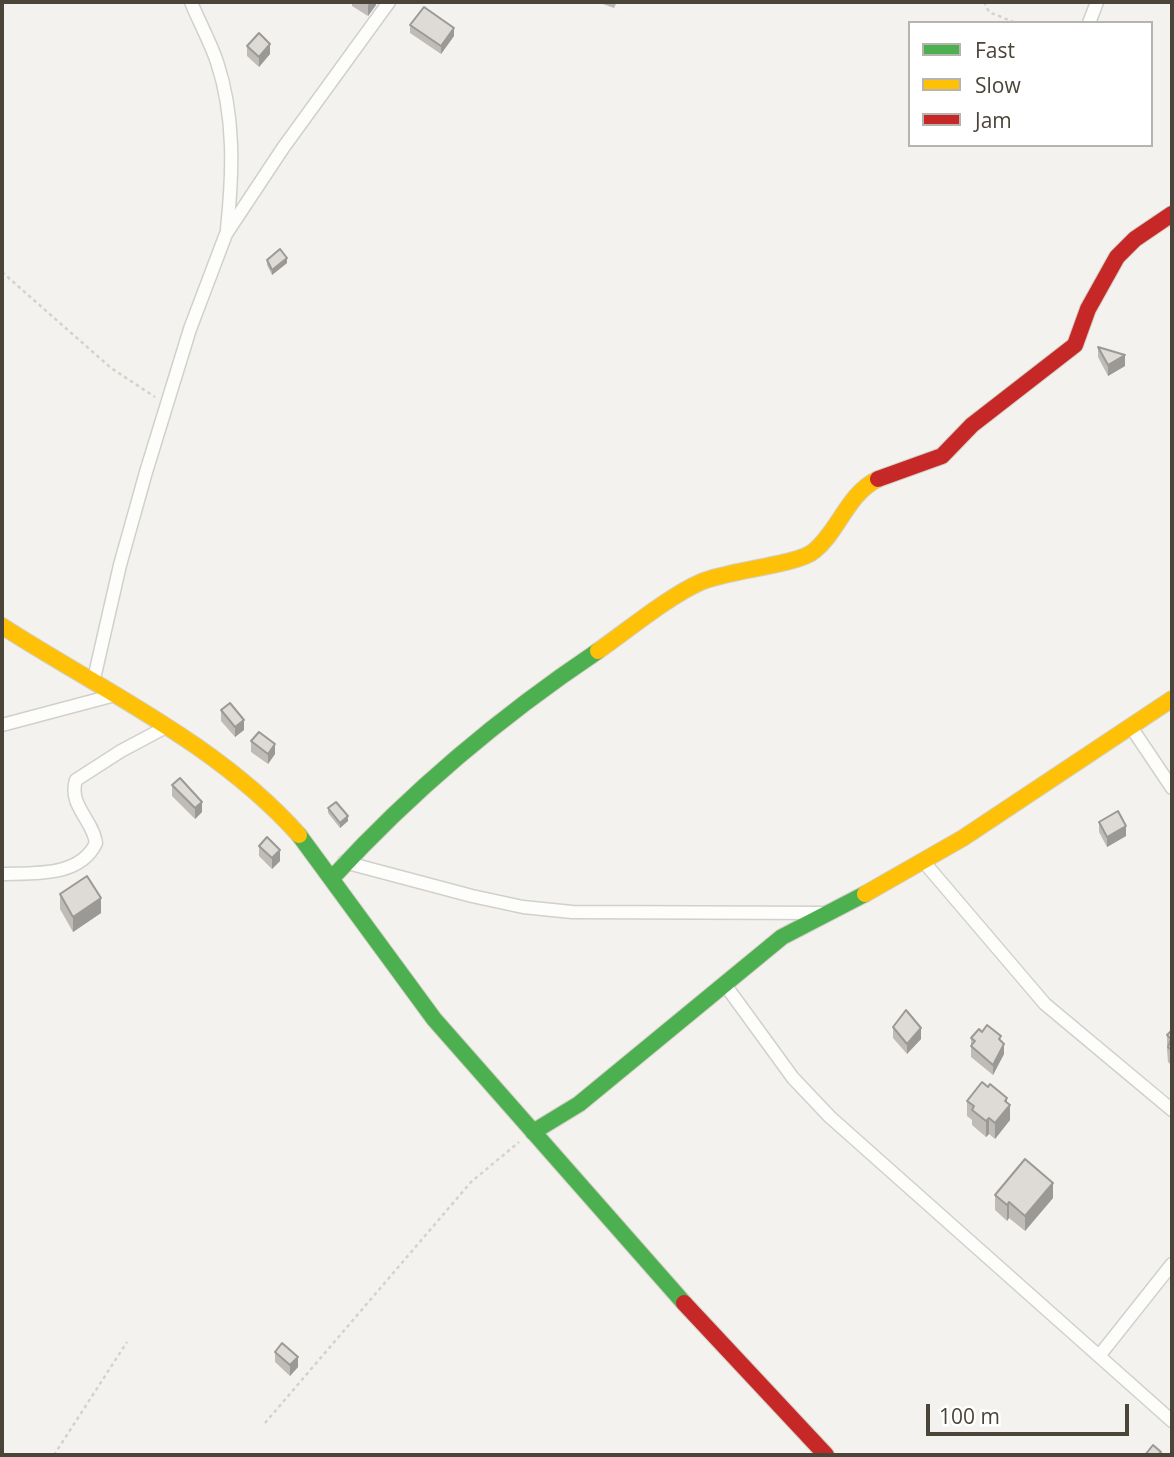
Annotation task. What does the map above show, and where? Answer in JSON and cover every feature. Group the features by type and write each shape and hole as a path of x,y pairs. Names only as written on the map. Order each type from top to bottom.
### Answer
{"street":[{"path":"191,2 217,62 230,118 232,177 226,234"},
{"path":"93,683 120,565 167,405 190,329 226,234 298,126 389,2"},
{"path":"1090,21 1097,2"},
{"path":"334,876 344,862 466,747 617,637 698,583 729,571 802,558 815,551 855,497 870,483 946,452 972,425 1075,345 1077,329 1124,250 1153,225 1172,214"},
{"path":"2,626 166,727 258,795 334,876 402,979 533,1132 668,1288 826,1455"},
{"path":"2,725 115,695"},
{"path":"533,1132 579,1104 726,986 782,937 923,862 1172,699"},
{"path":"2,874 48,872 83,861 96,843 76,803 73,789 76,780 121,751 166,727"},
{"path":"1130,727 1172,788"},
{"path":"344,862 485,899 572,912 827,913"},
{"path":"923,862 1045,1004 1172,1110"},
{"path":"726,986 793,1078 830,1117 1172,1421"},
{"path":"1099,1356 1172,1264"}],"path":[{"path":"984,2 989,12 1011,21"},
{"path":"2,272 111,368 167,405"},
{"path":"265,1423 471,1182 533,1132"},
{"path":"54,1455 127,1342"}],"building":[{"path":"424,7 454,28 441,46 410,25"},
{"path":"259,33 270,44 259,57 247,46"},
{"path":"280,249 287,258 272,270 267,260"},
{"path":"1098,347 1125,355 1108,365"},
{"path":"230,703 244,720 235,727 221,710"},
{"path":"259,732 275,744 268,754 251,741"},
{"path":"180,778 202,802 195,808 172,785"},
{"path":"336,802 348,816 340,823 328,808"},
{"path":"1118,811 1126,826 1107,837 1099,822"},
{"path":"267,837 280,850 272,858 259,846"},
{"path":"87,876 101,898 73,917 60,894"},
{"path":"906,1010 921,1028 907,1044 893,1027"},
{"path":"987,1025 1001,1036 999,1039 1004,1044 993,1065 971,1046 975,1041 971,1038 979,1029 982,1032"},
{"path":"1172,1030 1172,1051 1168,1047 1171,1039 1167,1035"},
{"path":"982,1082 988,1087 990,1084 1007,1098 1005,1101 1010,1105 995,1123 989,1118 986,1121 972,1110 974,1106 967,1101"},
{"path":"1025,1159 1053,1183 1025,1216 1009,1202 1007,1205 995,1195"},
{"path":"282,1343 298,1357 290,1365 275,1352"},
{"path":"1153,1445 1161,1452 1158,1455 1145,1455"}],"traffic: fast":[{"path":"334,876 395,814 459,756 527,701 598,651"},
{"path":"299,835 434,1019 684,1303"},
{"path":"533,1132 579,1104 782,937 865,894"}],"traffic: slow":[{"path":"598,651 662,604 701,582 806,556 823,543 858,494 878,479"},
{"path":"2,626 196,746 233,773 299,835"},
{"path":"865,894 963,838 1172,699"}],"traffic: jam":[{"path":"878,479 942,456 972,425 1075,345 1088,309 1117,257 1135,239 1172,214"},
{"path":"684,1303 826,1455"}]}
